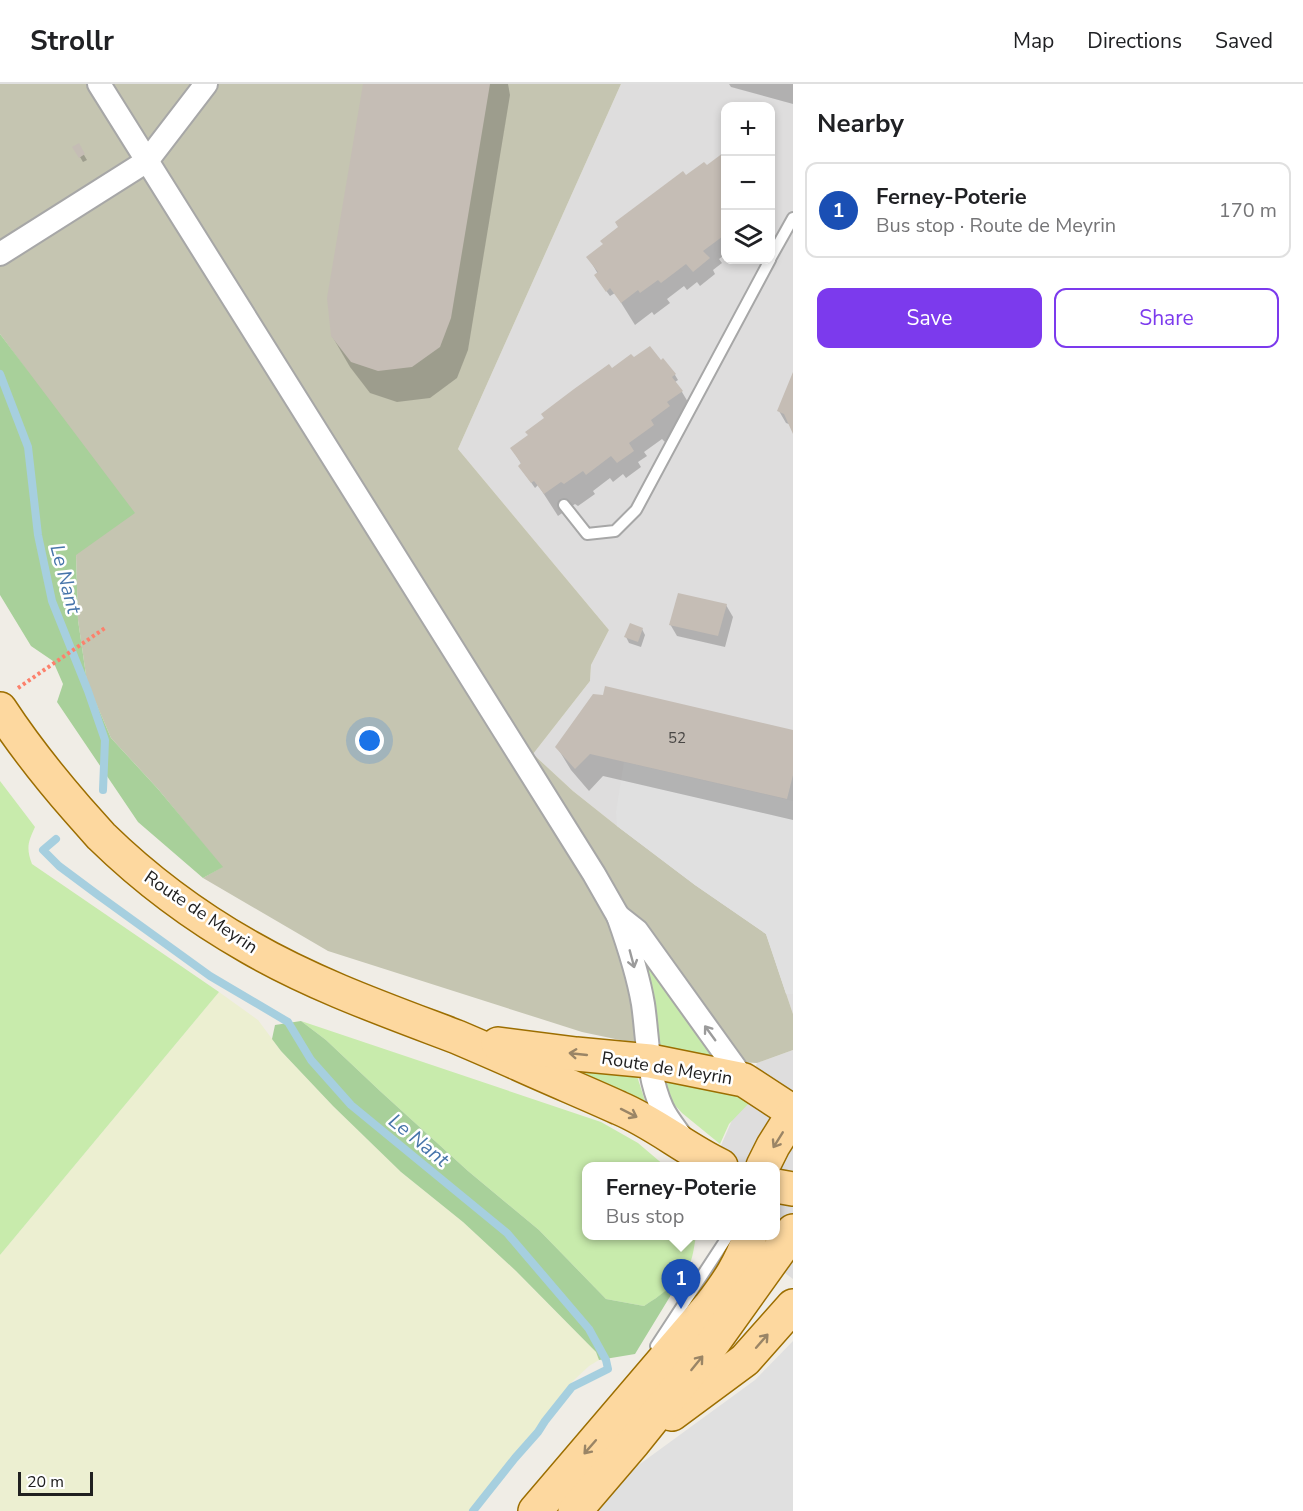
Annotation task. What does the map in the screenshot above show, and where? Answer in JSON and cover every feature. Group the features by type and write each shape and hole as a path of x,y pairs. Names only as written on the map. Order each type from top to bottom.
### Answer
{"main road":[{"name":"Route de Meyrin","path":"5,701 21,741 53,782 101,835 134,866 178,900 248,947 288,969 380,1008 460,1038 622,1109 662,1130 708,1160"},
{"name":"Route de Meyrin","path":"460,1038 576,1054 650,1061 744,1080 793,1113"},
{"path":"765,1162 793,1113"},
{"path":"575,1511 708,1350 793,1231"},
{"path":"535,1511 728,1283 744,1254 749,1240"},
{"path":"634,1442 745,1360 793,1306"}],"street":[{"path":"99,84 594,874 618,916 643,1004 657,1096 670,1123 708,1160"},
{"path":"0,254 147,161 206,84"},
{"path":"618,916 637,931 744,1080"}],"lane":[{"path":"775,250 793,218"},
{"path":"564,505 587,534 615,531 636,510 767,264"},
{"path":"628,1403 650,1357 725,1240"}],"path":[{"path":"5,701 105,628"}],"shaded area":[{"path":"0,84 621,84 458,449 609,630 591,665 590,681 533,754 573,791 617,826 695,885 766,934 793,1014 793,1050 757,1063 720,1061 582,1032 328,951 203,878 222,867 158,789 111,738 87,682 78,620 76,554 28,372 0,334"},
{"path":"621,84 793,84 793,1014 766,934 695,885 617,826 573,791 533,754 590,681 591,665 609,630 458,449"},
{"path":"624,762 793,801 793,994 786,994 766,934 695,885 617,826 616,812"},
{"path":"219,992 258,1020 281,1051 333,1106 401,1172 463,1222 516,1271 596,1352 599,1360 572,1382 536,1431 469,1511 0,1511 0,1255"},
{"path":"793,1050 793,1279 741,1240 780,1240 780,1162 714,1162 757,1063"},
{"path":"793,1341 793,1511 594,1511 618,1480 755,1380"}],"green space":[{"path":"0,334 135,513 76,555 78,620 87,682 111,738 158,789 223,867 203,878 138,822 57,702 63,684 53,661 31,646 0,595"},
{"path":"0,781 35,827 29,845 32,864 219,992 0,1255"},
{"path":"634,939 719,1059 658,1052"},
{"path":"301,1021 601,1122 638,1143 660,1162 582,1162 582,1240 695,1240 688,1268 674,1285 644,1306 606,1299 539,1230 468,1171 326,1040"},
{"path":"301,1021 326,1040 468,1171 539,1230 606,1299 644,1306 674,1284 688,1267 635,1354 599,1360 596,1352 516,1271 463,1222 401,1172 333,1106 272,1039 275,1025"},
{"path":"570,1067 636,1073 647,1107 590,1076"},
{"path":"664,1075 730,1089 751,1101 729,1124 720,1144 672,1102"}],"building":[{"path":"363,84 490,84 451,318 440,347 412,367 378,371 351,362 331,336 327,298"},
{"path":"79,143 85,154 79,158 72,147"},
{"path":"721,154 721,238 703,251 710,258 693,272 686,264 661,283 658,280 640,293 638,290 621,303 610,288 606,292 594,275 598,272 586,257 603,244 600,241 618,227 615,222 683,171 686,175 704,162 707,165"},
{"path":"650,346 676,374 672,377 683,391 667,402 670,406 651,420 654,425 629,443 634,451 617,463 611,456 586,475 583,471 544,494 534,481 531,483 518,466 521,463 510,448 528,435 525,432 544,418 541,414 574,389 609,364 612,368 631,354 634,357"},
{"path":"793,372 793,434 784,414 777,411"},
{"path":"678,593 727,604 718,636 669,625"},
{"path":"630,623 643,628 638,642 624,637"},
{"path":"605,686 793,730 793,775 787,799 590,754 575,769 555,747 593,694 603,695"}],"waterway":[{"name":"Le Nant","path":"0,374 28,447 38,535 52,601 105,740 103,790"},
{"name":"Le Nant","path":"56,839 43,850 59,866 210,976 288,1022 311,1060 351,1105 507,1233 589,1329 606,1360 608,1369 572,1387 473,1511"}],"place":[{"name":"Ferney-Poterie","path":"681,1309"}]}
